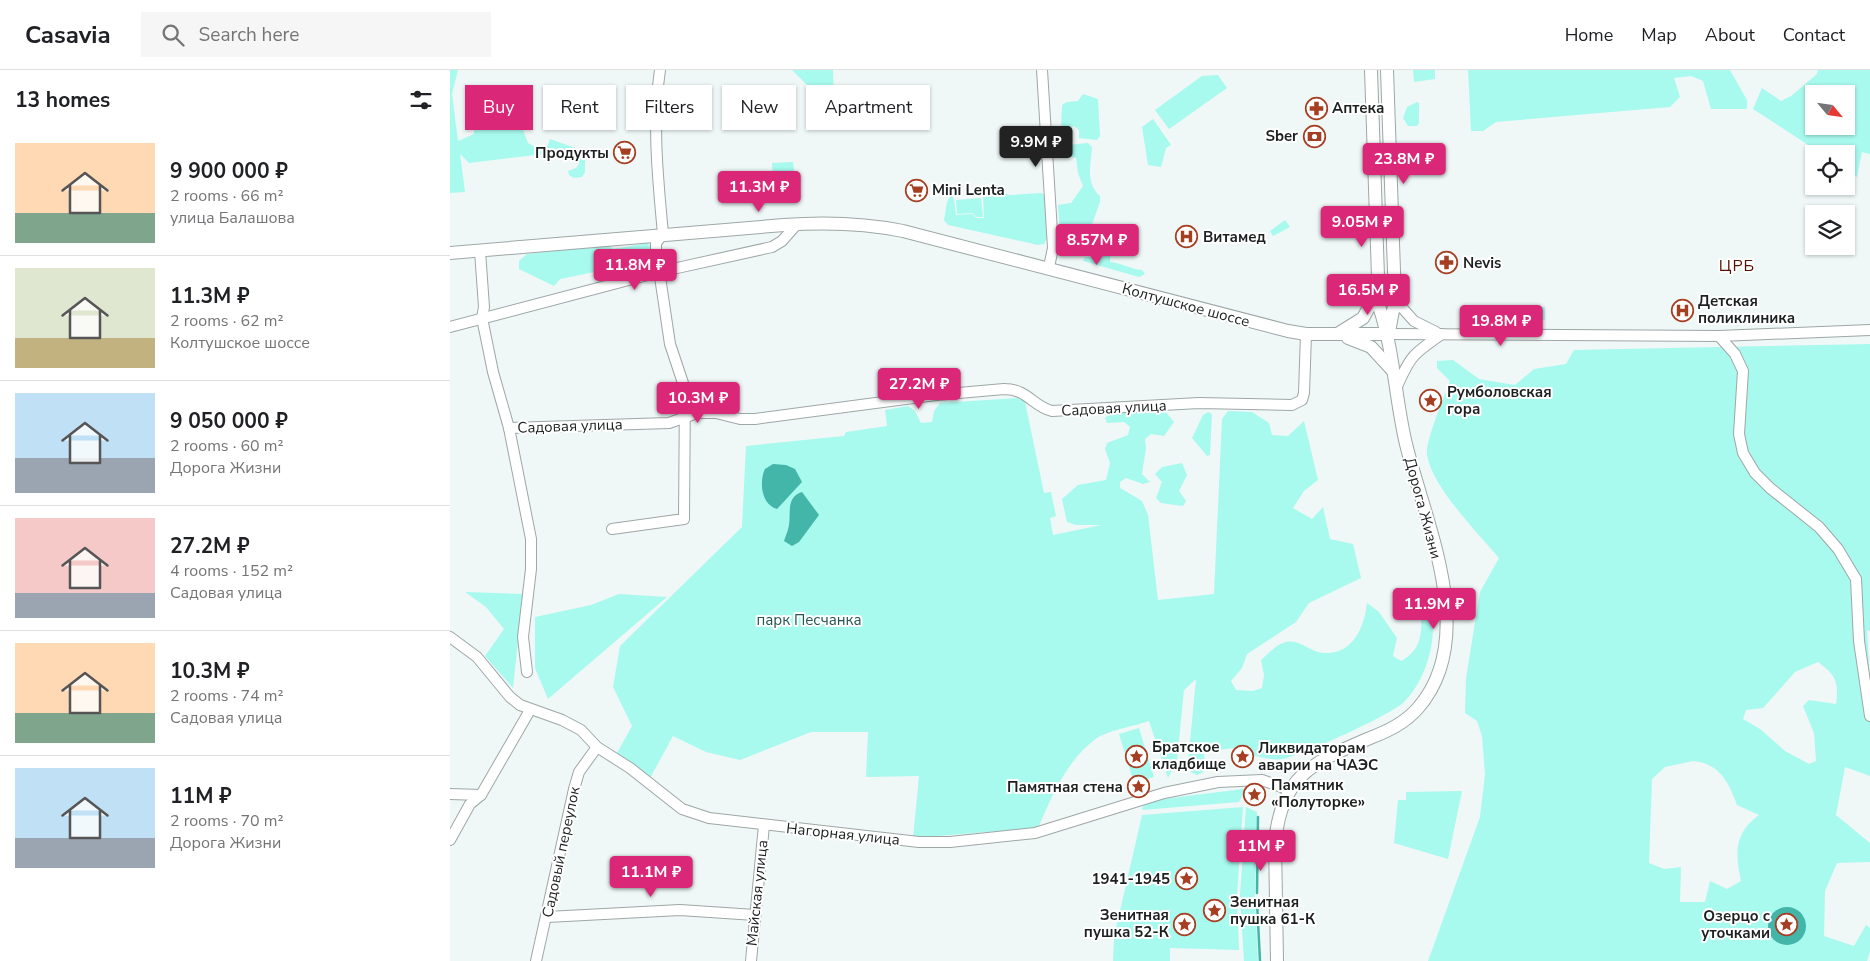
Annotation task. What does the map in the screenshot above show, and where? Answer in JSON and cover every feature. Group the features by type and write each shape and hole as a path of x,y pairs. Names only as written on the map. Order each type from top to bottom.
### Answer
{"main road":[{"name":"Дорога Жизни","path":"1277,961 1275,842 1277,825 1290,790 1298,779 1316,764 1388,731 1404,721 1429,694 1443,657 1447,637 1448,614 1444,586 1406,443 1388,334 1379,306 1371,70"},
{"name":"Дорога Жизни","path":"1387,70 1395,300 1388,334"},
{"name":"Колтушское шоссе","path":"450,253 797,224 847,224 889,228 1049,268 1230,317 1306,334 1388,334"},
{"path":"1336,334 1363,318 1378,292"},
{"path":"1336,334 1360,341 1371,347 1393,371"}],"street":[{"path":"612,529 684,519 685,389 670,344 656,243 663,234 656,142 656,100 660,70"},
{"path":"1042,70 1053,248 1049,268"},
{"path":"450,327 659,272 772,247 782,241 797,224"},
{"path":"480,251 484,307 482,318 493,372 509,428 531,539 531,568 523,637 527,672"},
{"path":"1395,300 1414,321 1442,334"},
{"name":"Колтушское шоссе","path":"1388,334 1719,336 1870,330"},
{"name":"Садовая улица","path":"509,428 669,423 697,413 716,413 740,419 755,419 929,396 1013,389 1026,394 1041,407 1052,411 1199,403 1292,405 1298,404 1304,393 1306,334"},
{"path":"1396,390 1412,356 1419,348 1442,334"},
{"path":"1719,336 1735,354 1743,371 1739,434 1743,453 1755,473 1770,488 1819,527 1838,549 1856,579 1860,614 1859,641 1870,716"},
{"name":"Нагорная улица","path":"450,637 478,657 510,697 530,710 562,720 581,730 597,747 630,768 682,809 709,818 919,842 950,842 1035,833 1172,791 1218,782 1262,780 1290,790"},
{"path":"450,840 470,804 481,795 530,710"},
{"name":"Садовый переулок","path":"536,961 574,789 579,772 597,747"},
{"path":"450,794 481,795"},
{"name":"Майская улица","path":"750,961 764,825"},
{"path":"547,917 680,910 755,915"}],"green space":[{"path":"450,70 458,70 452,94 458,141 474,134 474,130 523,130 528,143 541,150 548,145 550,139 592,154 585,161 585,172 582,177 574,178 569,175 568,171 576,168 579,164 578,160 551,153 469,163 460,154 465,192 450,193"},
{"path":"792,70 833,70 833,85 807,85"},
{"path":"1413,70 1435,70 1435,79 1414,82"},
{"path":"1468,70 1730,70 1747,100 1747,109 1711,109 1703,81 1691,76 1674,78 1680,97 1670,107 1496,122 1483,131 1471,131"},
{"path":"1818,70 1870,70 1870,154 1862,152 1857,177 1855,176 1855,145 1808,145 1753,109 1762,88 1781,101 1791,96 1817,74"},
{"path":"1218,75 1227,88 1169,129 1155,110 1202,76"},
{"path":"1083,94 1098,99 1100,136 1097,140 1079,138 1079,130 1074,126 1065,130 1061,127 1062,105 1067,102 1078,101"},
{"path":"1417,102 1419,103 1419,123 1417,126 1408,126 1403,118 1407,107"},
{"path":"1153,119 1171,145 1166,148 1161,167 1148,165 1142,127"},
{"path":"1088,143 1092,147 1090,173 1092,185 1100,196 1100,202 1091,227 1095,235 1110,251 1110,262 1142,270 1145,274 1139,277 1083,261 1085,257 1093,257 1095,252 1091,241 1072,233 1063,237 1060,234 1058,205 1071,203 1083,186 1078,173 1076,158 1064,155 1064,149 1068,145"},
{"path":"793,162 795,180 773,181 772,163"},
{"path":"1002,185 1005,193 1009,195 1042,193 1046,197 1049,234 1044,244 1038,245 948,225 944,220 947,202 951,195 954,199 956,215 972,214 977,218 984,218 983,196 977,192 978,187"},
{"path":"981,198 983,217 977,217 972,213 957,214 956,200"},
{"path":"1285,220 1290,227 1273,236 1270,231"},
{"path":"648,243 650,246 651,262 646,268 610,273 604,270 560,279 554,286 519,269 519,261 527,254 609,245 613,249"},
{"path":"1502,306 1545,307 1545,320 1502,319"},
{"path":"1870,344 1870,630 1867,631 1870,679 1870,776 1845,767 1836,815 1870,843 1870,862 1837,863 1825,891 1824,936 1854,946 1866,925 1870,928 1870,951 1867,961 1428,961 1480,817 1485,774 1482,736 1477,721 1465,713 1466,678 1480,592 1499,558 1457,509 1430,467 1427,454 1429,439 1450,381 1437,368 1437,361 1453,360 1479,379 1515,385 1534,369 1566,364 1574,350","holes":["1818,662 1829,671 1835,680 1837,696 1836,704 1809,700 1803,706 1814,733 1816,761 1809,764 1785,751 1760,729 1743,719 1746,710 1763,708 1795,672","1693,761 1710,765 1722,775 1737,805 1759,815 1745,829 1738,844 1737,853 1741,881 1727,889 1710,881 1705,902 1680,902 1681,867 1664,869 1649,863 1652,779 1665,767"]},
{"name":"парк Песчанка","path":"1019,398 1025,402 1044,493 1051,492 1056,516 1050,518 1053,535 1101,525 1076,525 1067,522 1062,499 1078,485 1106,480 1110,463 1105,449 1107,443 1128,435 1130,427 1124,422 1107,423 1105,418 1111,413 1165,411 1174,422 1164,436 1151,434 1145,439 1146,448 1142,474 1150,482 1143,484 1126,478 1120,482 1120,488 1142,501 1148,515 1158,600 1214,594 1222,419 1228,411 1252,412 1269,423 1272,435 1288,436 1304,421 1318,480 1304,491 1293,508 1312,519 1323,507 1330,539 1353,544 1361,578 1309,603 1296,622 1247,654 1242,668 1231,681 1236,690 1253,691 1262,688 1264,675 1261,660 1283,643 1299,643 1323,653 1342,650 1349,645 1360,630 1367,603 1379,612 1397,638 1393,656 1401,661 1414,651 1420,639 1421,608 1429,602 1433,627 1432,641 1425,668 1412,692 1404,702 1382,716 1294,756 1283,759 1270,759 1249,755 1248,747 1204,751 1205,771 1197,775 1191,772 1188,762 1196,679 1184,690 1177,760 1168,778 1149,721 1108,733 1097,738 1086,747 1069,767 1049,803 1038,828 913,838 919,776 866,777 868,732 811,732 740,760 706,752 673,736 649,780 617,753 632,726 613,687 620,646 742,527 746,446 844,436 846,432 887,426 885,410 908,406 915,411 921,423 932,422 934,411 940,403"},
{"path":"1208,412 1212,414 1210,455 1207,456 1192,438 1203,415"},
{"path":"1182,463 1187,475 1179,491 1186,501 1183,506 1161,503 1156,498 1162,482 1155,474 1162,467"},
{"path":"465,592 523,594 513,688 485,656 504,629 486,607"},
{"path":"619,594 667,597 548,699 535,668 535,617 591,605"},
{"name":"Братское кладбище","path":"1139,728 1154,777 1134,783 1119,734"},
{"path":"1243,789 1245,791 1239,802 1143,810 1142,808 1147,801"},
{"path":"1462,791 1448,859 1394,843 1398,800 1406,800 1406,792"},
{"path":"1243,807 1237,895 1239,950 1170,948 1170,961 1113,961 1114,937 1142,815"},
{"path":"1246,807 1257,812 1255,900 1258,961 1244,961 1240,895"}],"water":[{"path":"773,464 786,465 795,469 802,482 777,509 768,503 762,486 765,469"},
{"path":"802,492 819,515 799,542 792,546 784,541 788,531 790,506 794,497"},
{"path":"1787,907 1801,912 1806,926 1801,940 1787,945 1773,940 1768,926 1773,912"}],"waterway":[{"path":"1257,893 1258,817"},
{"path":"1257,902 1260,961"}],"place":[{"name":"Аптека","path":"1316,108"},
{"name":"Sber","path":"1314,136"},
{"name":"Продукты","path":"625,153"},
{"name":"Mini Lenta","path":"916,190"},
{"name":"Витамед","path":"1187,237"},
{"name":"Nevis","path":"1447,263"},
{"name":"Детская поликлиника","path":"1682,310"},
{"name":"Румболовская гора","path":"1431,401"},
{"name":"Братское кладбище","path":"1136,756"},
{"name":"Ликвидаторам аварии на ЧАЭС","path":"1242,757"},
{"name":"Памятная стена","path":"1139,787"},
{"name":"Памятник «Полуторке»","path":"1255,794"},
{"name":"1941-1945","path":"1186,879"},
{"name":"Зенитная пушка 61-К","path":"1214,911"},
{"name":"Зенитная пушка 52-К","path":"1185,924"},
{"name":"Озерцо с уточками","path":"1786,925"}],"district":[{"name":"ЦРБ","path":"1737,266"}]}
